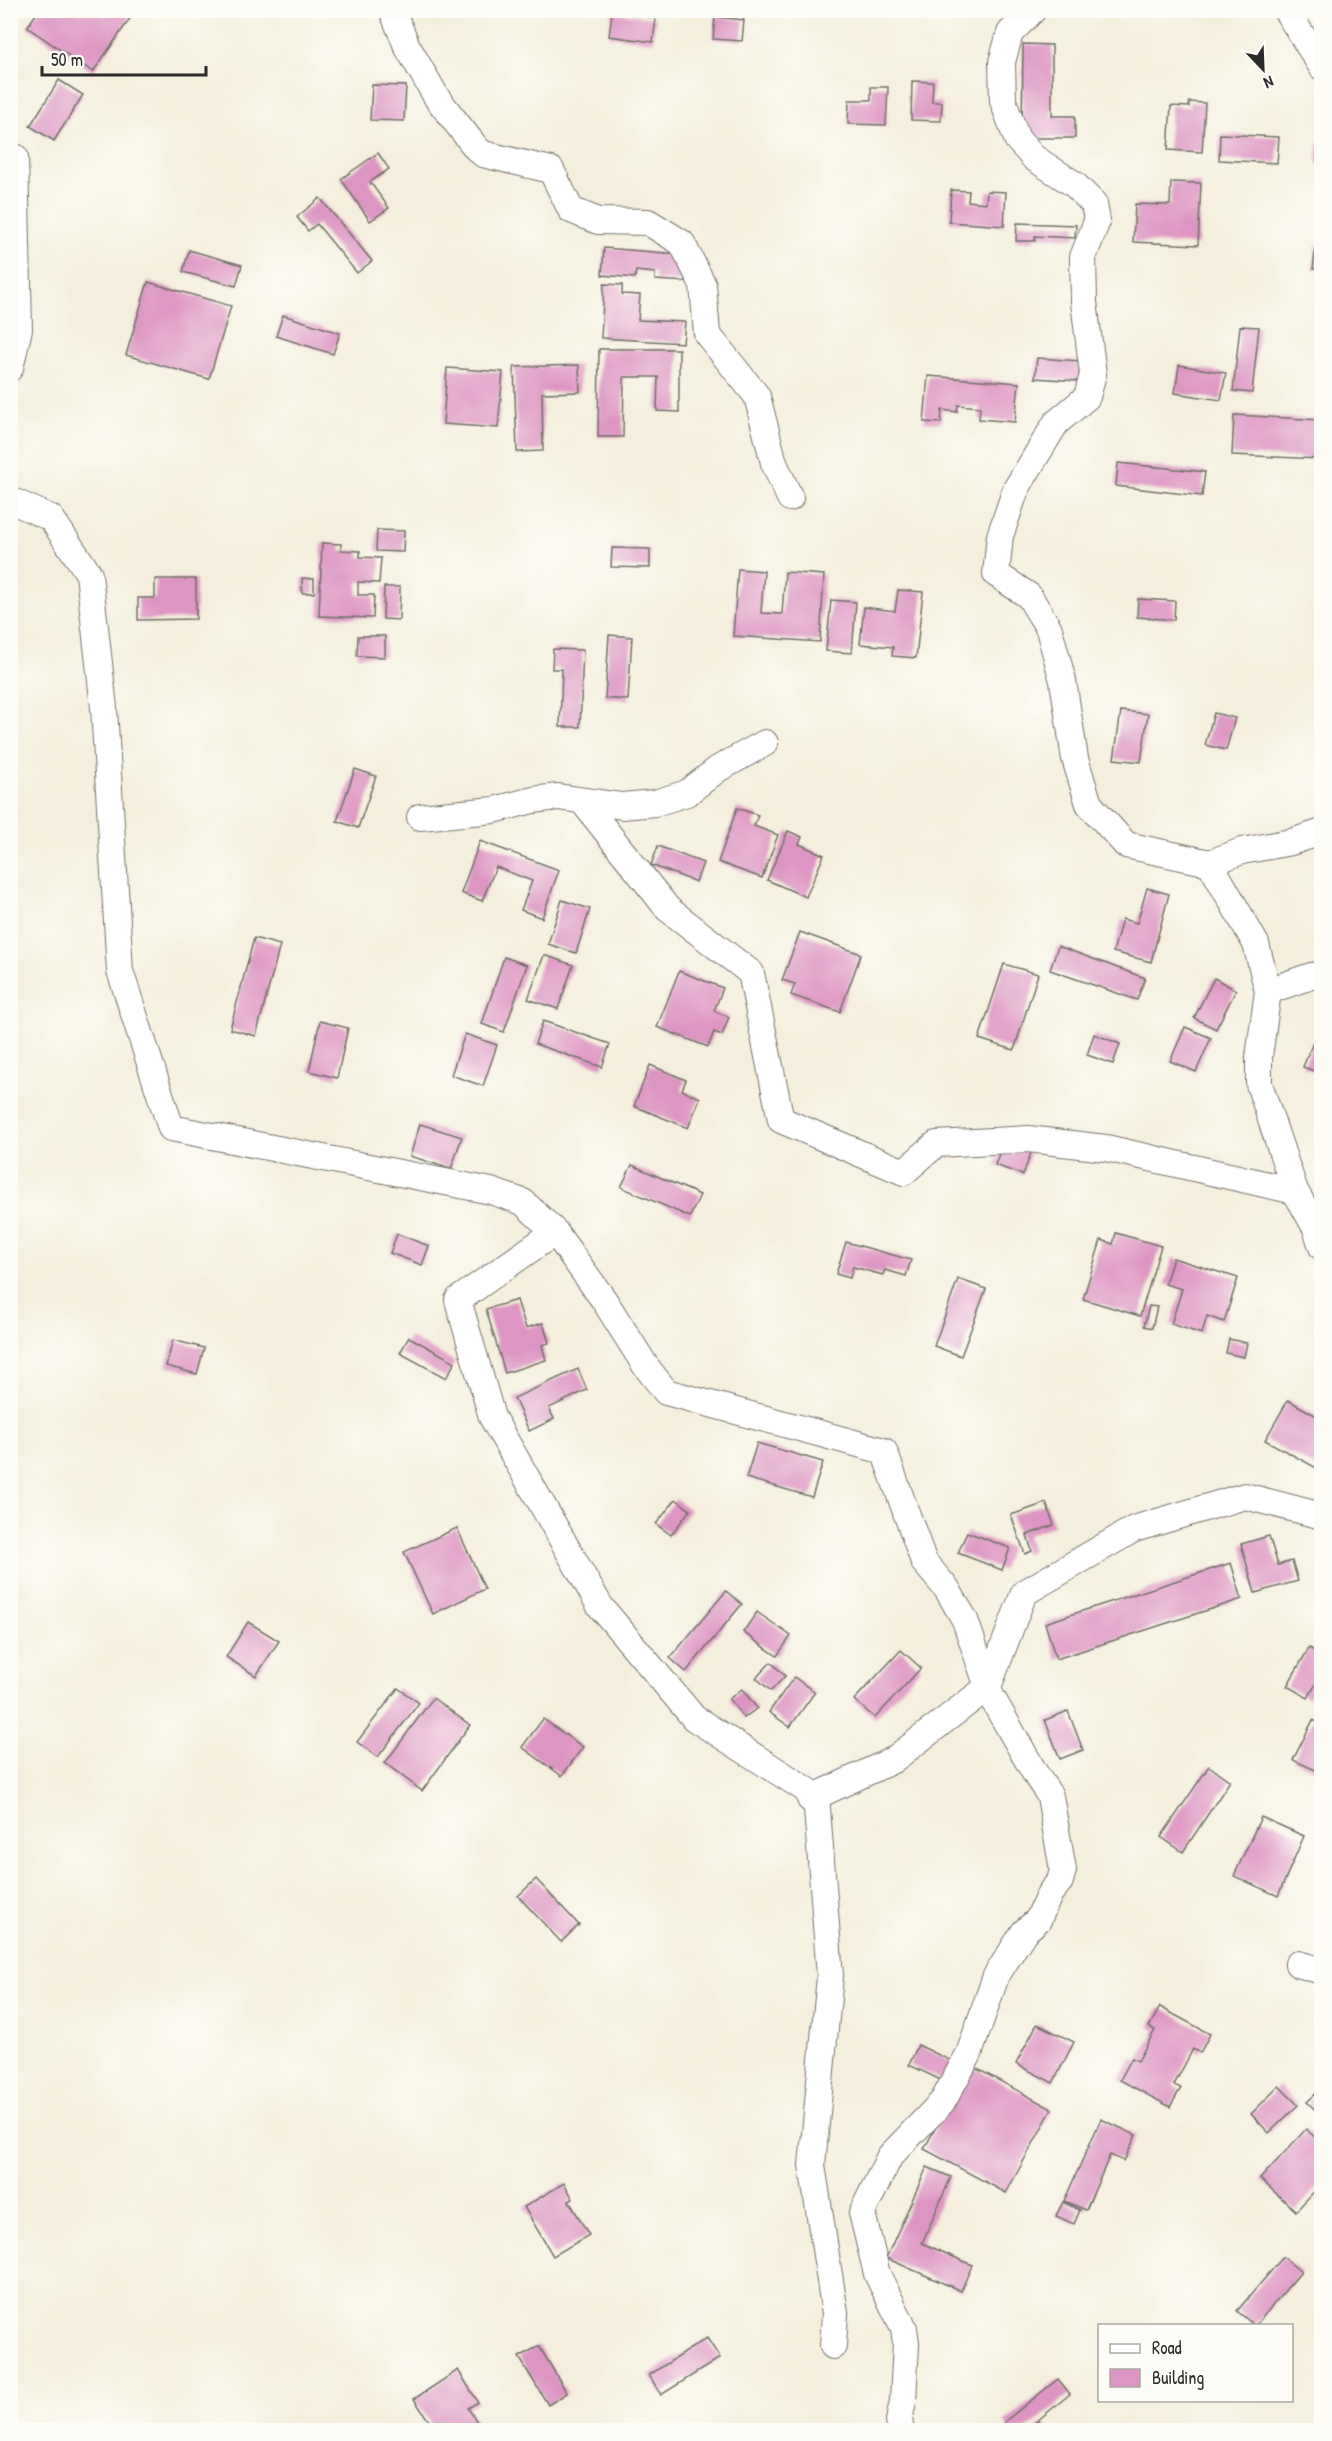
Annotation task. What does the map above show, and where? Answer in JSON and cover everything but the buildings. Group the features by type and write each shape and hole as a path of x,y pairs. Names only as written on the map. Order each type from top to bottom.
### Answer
{"street":[{"path":"392,10 407,46 437,98 483,154 551,170 571,210 598,221 648,222 682,243 703,285 708,334 757,396 774,463 790,498"},
{"path":"1033,10 1010,33 1002,62 1003,101 1017,140 1034,158 1074,184 1094,204 1097,221 1083,257 1084,302 1093,374 1087,397 1056,423 1016,489 1000,536 996,574 1029,596 1049,630 1063,681 1075,759 1089,804 1126,845 1210,863 1242,851 1291,842 1322,832"},
{"path":"1286,10 1322,67"},
{"path":"10,368 19,329 15,157"},
{"path":"10,500 51,518 90,574 104,708 120,971 171,1128 491,1191 523,1202 555,1232 604,1300 645,1365 666,1392 884,1450 924,1562 947,1589 965,1620 988,1687 1050,1796 1063,1870 1060,1881 1050,1893 1038,1920 1024,1932 996,1976 969,2054 943,2101 890,2156 862,2213 877,2274 904,2328 906,2343 903,2402 899,2421 901,2430"},
{"path":"420,817 494,810 533,800 558,797 622,806 655,803 687,793 718,769 765,743"},
{"path":"582,802 668,909 751,973 781,1120 904,1172 936,1144 1028,1139 1106,1148 1295,1191"},
{"path":"1210,863 1256,944 1268,991 1259,1057 1259,1084 1295,1191 1316,1228 1322,1246"},
{"path":"1268,991 1311,976 1322,975"},
{"path":"555,1232 458,1300 492,1417 600,1606 694,1718 813,1797"},
{"path":"813,1797 893,1760 988,1687 1024,1593 1134,1529 1245,1496 1322,1516"},
{"path":"813,1797 830,1976 812,2165 835,2313 833,2346"}]}
